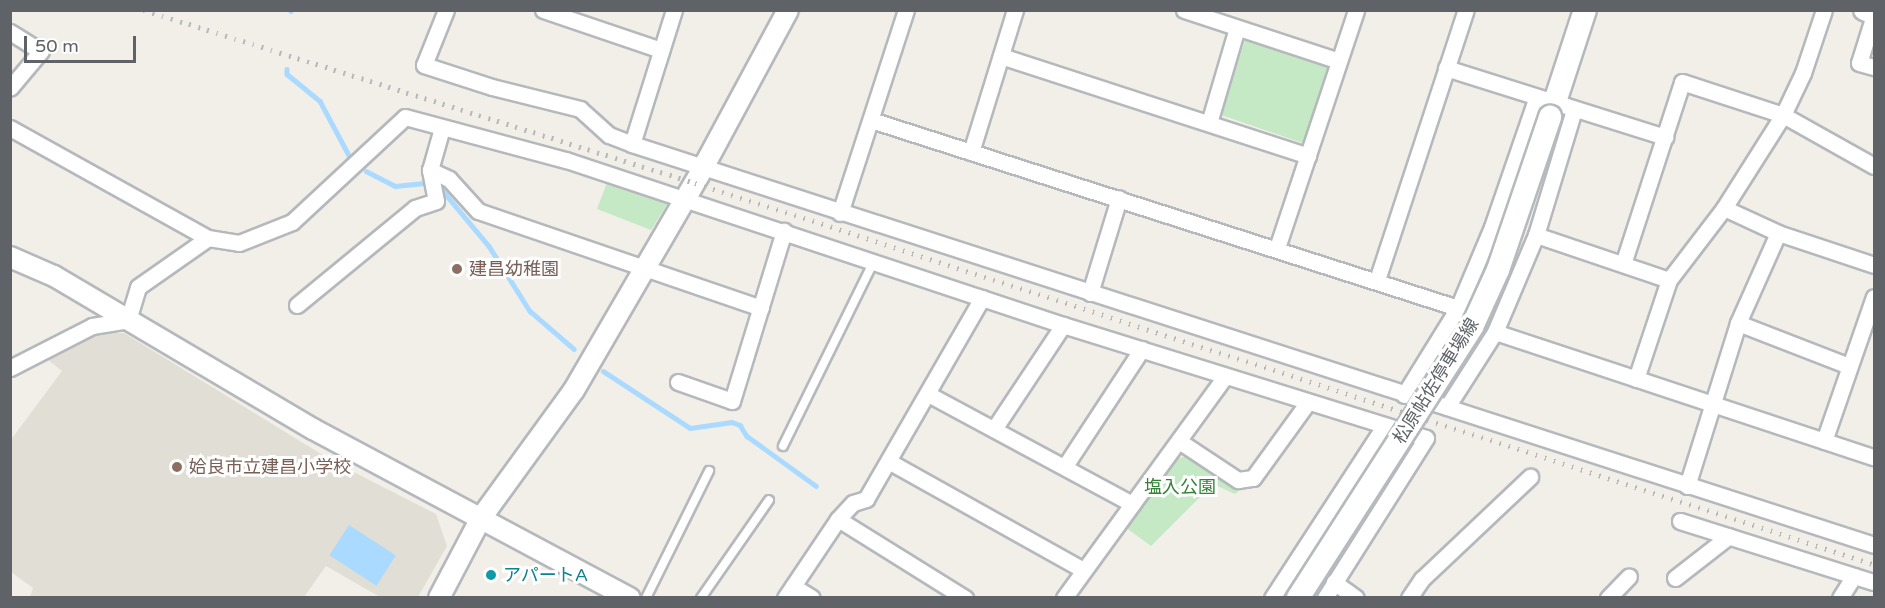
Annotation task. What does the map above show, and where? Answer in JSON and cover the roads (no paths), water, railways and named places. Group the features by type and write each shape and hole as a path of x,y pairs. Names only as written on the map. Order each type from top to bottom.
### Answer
{"main road":[{"name":"松原帖佐停車場線","path":"1298,597 1472,327 1498,270 1585,10"}],"street":[{"path":"446,10 423,65 580,109 609,135 632,144 1404,395 1875,545"},
{"path":"543,10 561,13 661,50"},
{"path":"632,144 674,10"},
{"path":"439,597 481,518 574,390 703,168 788,10"},
{"path":"840,213 906,10"},
{"path":"971,152 1016,10"},
{"path":"1184,10 1339,61"},
{"path":"1277,248 1356,10"},
{"path":"1377,280 1466,10"},
{"path":"1636,379 1669,280 1724,208 1783,115 1803,73 1824,10"},
{"path":"1864,10 1875,14 1859,63 1875,67"},
{"path":"1209,123 1237,28"},
{"path":"10,32 41,51 10,88"},
{"path":"1001,56 1308,156"},
{"path":"1446,68 1554,107 1665,137"},
{"path":"1623,264 1682,82 1783,115 1875,166"},
{"path":"1447,407 1495,332 1536,235 1554,107"},
{"path":"1404,395 1458,308 1492,227 1554,107"},
{"path":"10,128 208,238 239,243 292,222 405,117 566,160 1063,325 1426,438 1324,597"},
{"path":"871,120 1377,280 1458,308"},
{"path":"297,305 415,208 436,201 430,170 442,128"},
{"path":"430,170 449,179 478,211 761,308"},
{"path":"1090,293 1119,198"},
{"path":"1724,208 1778,232 1875,265"},
{"path":"678,382 732,401 784,231"},
{"path":"1687,486 1738,323 1778,232"},
{"path":"1536,235 1669,280"},
{"path":"128,320 138,286 208,238"},
{"path":"10,257 54,276 313,429 630,597"},
{"path":"1824,441 1875,297"},
{"path":"812,597 789,592 838,519 853,503 866,499 890,462 982,298"},
{"path":"10,368 92,326 128,320"},
{"path":"1738,323 1849,366"},
{"path":"994,429 1063,325"},
{"path":"1495,332 1875,458"},
{"path":"1065,466 1142,349"},
{"path":"1064,597 1225,375"},
{"path":"928,394 1132,504"},
{"path":"1179,441 1238,480 1253,478 1308,402"},
{"path":"1272,597 1384,426"},
{"path":"890,462 1083,570"},
{"path":"1409,597 1422,579 1530,477"},
{"path":"838,519 965,597"},
{"path":"1680,520 1875,582"},
{"path":"1675,578 1729,536"},
{"path":"1608,597 1629,576"},
{"path":"1840,597 1854,576"},
{"path":"1334,582 1356,597"}],"lane":[{"path":"783,446 874,261"},
{"path":"645,597 709,471"},
{"path":"701,597 769,500"}],"water":[{"path":"349,525 396,555 376,586 329,555"}],"waterway":[{"path":"287,69 287,74 320,101 351,159"},
{"path":"366,171 395,186 424,183"},
{"path":"443,191 489,246 530,311 574,349"},
{"path":"603,371 690,428 732,422 740,425 747,436 816,486"}],"railway":[{"path":"144,10 695,183 1874,564"}],"place":[{"name":"建昌幼稚園","path":"457,269"},
{"name":"姶良市立建昌小学校","path":"177,467"},
{"name":"アパートA","path":"491,575"}],"park label":[{"name":"塩入公園","path":"1180,487"}]}
